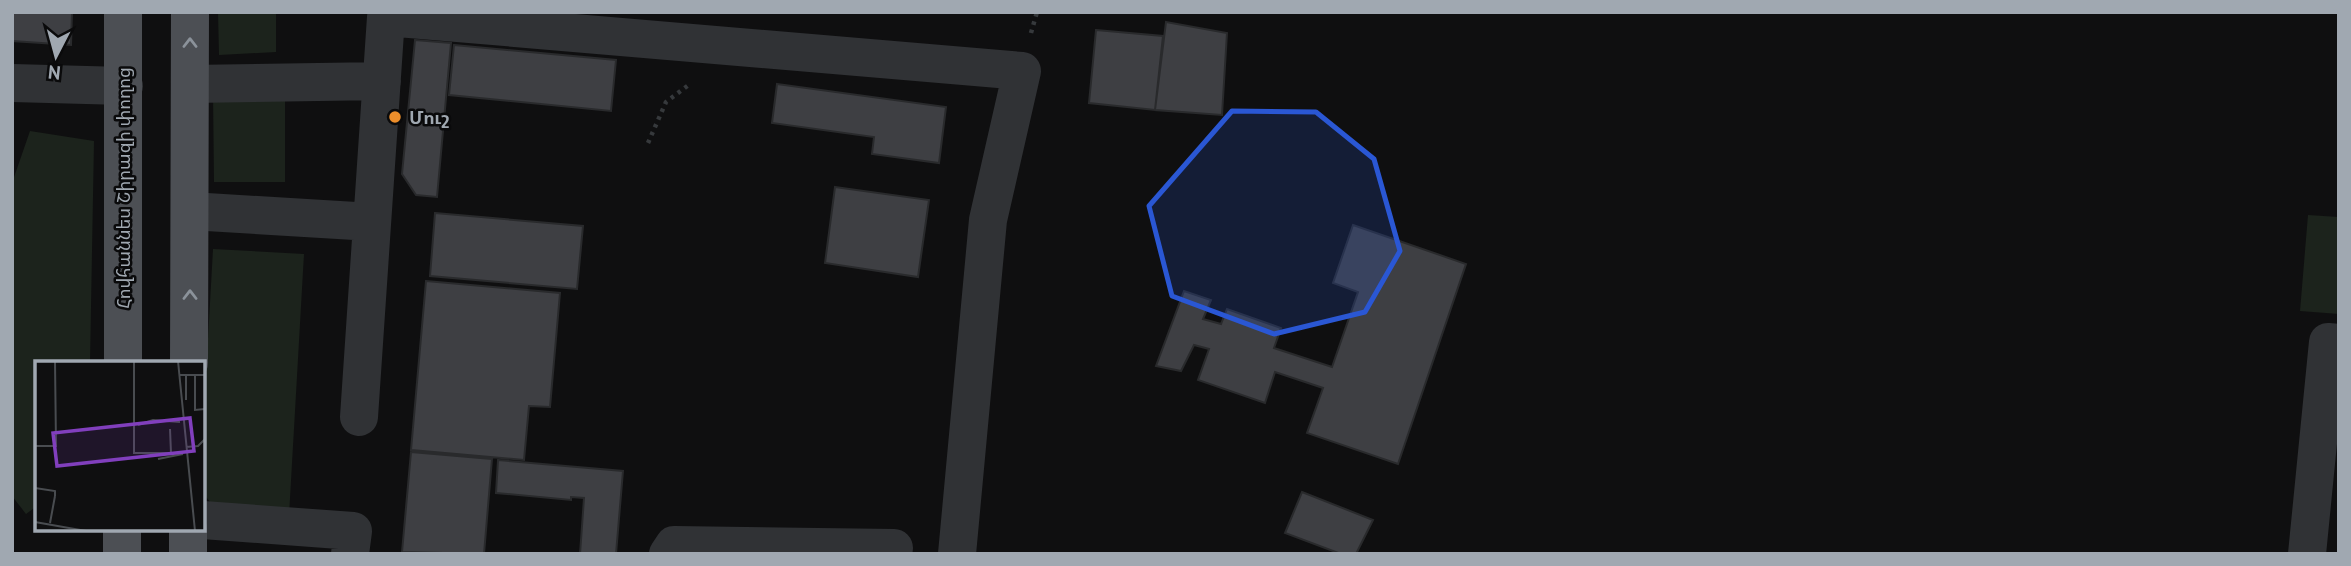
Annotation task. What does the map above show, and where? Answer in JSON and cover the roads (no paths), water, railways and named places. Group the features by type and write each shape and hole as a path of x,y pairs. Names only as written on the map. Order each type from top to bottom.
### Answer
{"main road":[{"name":"Հովհաննես Շիրազի փողոց","path":"122,361 123,12"},
{"path":"189,361 190,12"},
{"path":"122,531 122,554"},
{"path":"188,531 188,554"}],"lane":[{"path":"359,417 386,18 1022,71 988,220 957,554"},
{"path":"190,84 382,81"},
{"path":"12,83 124,86"},
{"path":"190,211 372,222"},
{"path":"2307,554 2328,342 2339,343"},
{"path":"205,520 353,531 350,554"},
{"path":"668,554 674,545 894,548"}],"place":[{"name":"Մուշ","path":"395,117"}]}
